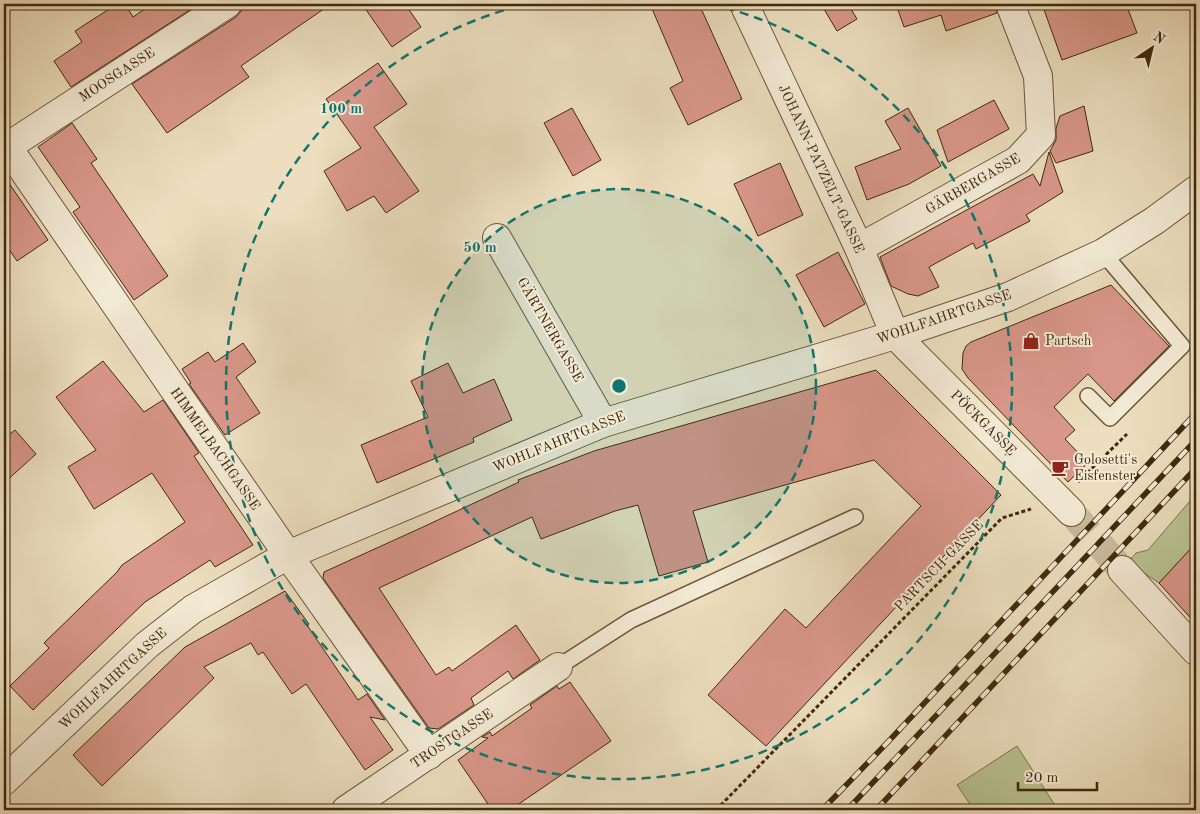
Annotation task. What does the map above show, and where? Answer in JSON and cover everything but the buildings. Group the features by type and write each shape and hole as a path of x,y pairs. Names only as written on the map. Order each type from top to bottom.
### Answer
{"street":[{"name":"MOOSGASSE","path":"6,144 227,4"},
{"name":"JOHANN-PATZELT-GASSE","path":"744,4 859,248 894,335"},
{"name":"GÄRBERGASSE","path":"859,248 1018,160 1041,135 1038,76 1010,4"},
{"name":"HIMMELBACHGASSE","path":"6,144 288,555 429,755"},
{"name":"WOHLFAHRTGASSE","path":"4,781 147,645 193,609 288,555 603,422 894,335 1008,297 1103,253 1154,221 1196,190"},
{"name":"GÄRTNERGASSE","path":"497,238 603,422"},
{"name":"PÖCKGASSE","path":"894,335 1066,507"},
{"path":"1122,570 1196,652"},
{"name":"TROSTGASSE","path":"346,810 558,667"}],"lane":[{"path":"1088,396 1110,418 1182,346 1103,253"},
{"path":"558,667 631,620 855,517"}],"path":[{"name":"PARTSCH-GASSE","path":"716,810 1002,518 1066,507 1128,432"}],"green space":[{"path":"1196,494 1196,543 1159,583 1128,562 1136,553 1148,550"},
{"path":"1017,746 1058,810 974,810 957,785"}],"tunnel":[{"path":"1071,512 1122,570"}],"railway":[{"path":"822,810 1196,413"},
{"path":"847,810 1196,440"},
{"path":"876,810 1196,468"}],"place":[{"name":"Partsch","path":"1031,341"},
{"name":"Golosetti's Eisfenster","path":"1060,468"}]}
